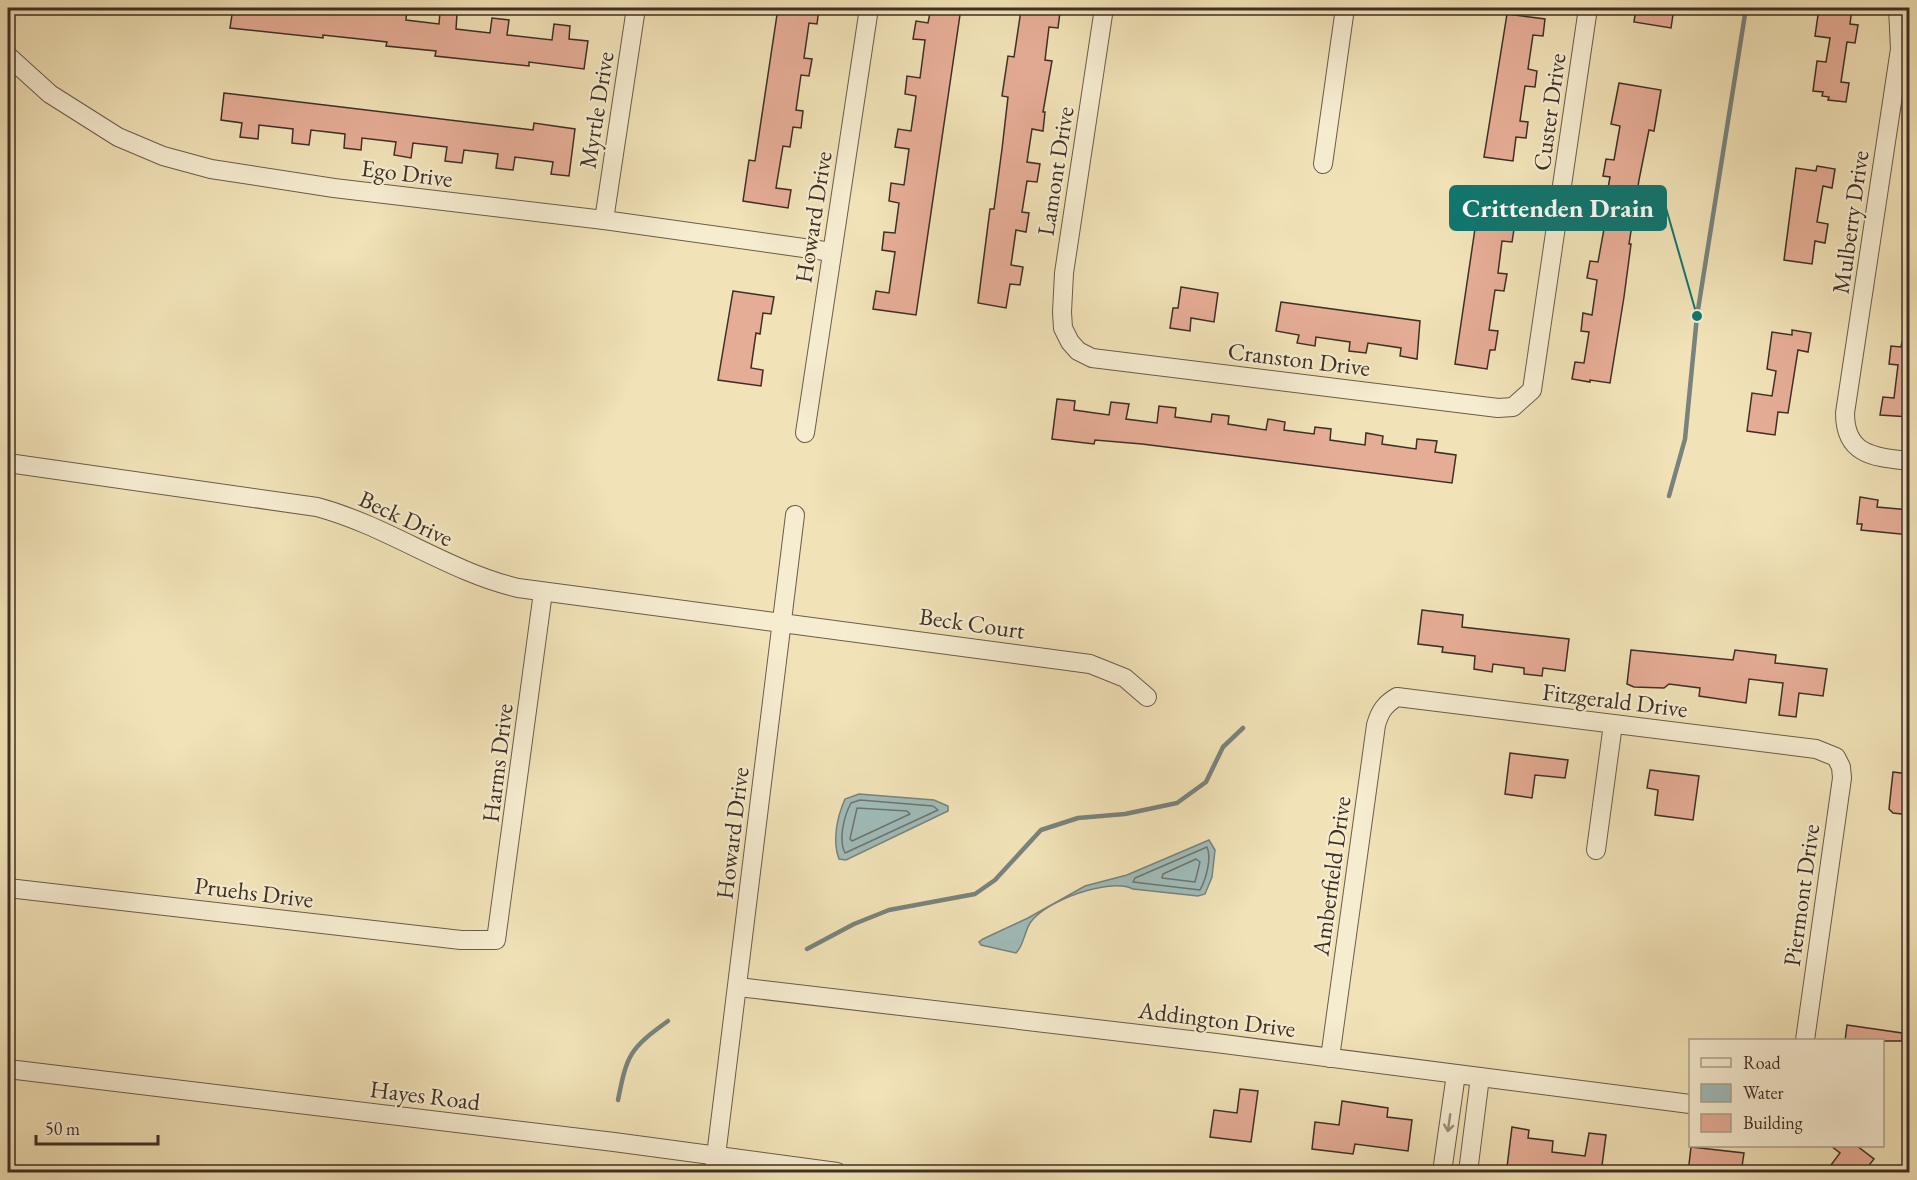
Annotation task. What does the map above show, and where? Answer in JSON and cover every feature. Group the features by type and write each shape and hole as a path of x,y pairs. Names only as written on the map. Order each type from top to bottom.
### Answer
{"street":[{"name":"Myrtle Drive","path":"604,220 636,8"},
{"name":"Howard Drive","path":"805,433 869,8"},
{"name":"Lamont Drive","path":"1070,342 1063,328 1064,273 1104,8"},
{"path":"1323,164 1345,8"},
{"name":"Custer Drive","path":"1525,398 1532,390 1588,8"},
{"name":"Mulberry Drive","path":"1898,8 1900,49 1845,413 1845,429 1861,451 1876,457 1910,461"},
{"name":"Ego Drive","path":"8,56 50,94 81,116 118,137 163,156 211,169 334,188 604,220 832,252"},
{"name":"Cranston Drive","path":"1070,342 1078,351 1092,358 1486,407 1513,407 1525,398"},
{"name":"Beck Drive","path":"8,463 317,507 348,515 471,574 518,588 782,622"},
{"name":"Howard Drive","path":"715,1165 795,516"},
{"name":"Harms Drive","path":"496,940 543,592"},
{"name":"Beck Court","path":"782,622 1090,664 1125,678 1147,697"},
{"name":"Fitzgerald Drive","path":"1387,703 1396,697 1407,697 1816,749 1836,757"},
{"name":"Amberfield Drive","path":"1330,1058 1376,725 1379,713 1387,703"},
{"path":"1596,850 1613,724"},
{"name":"Piermont Drive","path":"1805,1039 1842,778 1841,767 1836,757"},
{"name":"Pruehs Drive","path":"8,888 461,940 496,940"},
{"name":"Addington Drive","path":"738,987 1689,1104"},
{"name":"Hayes Road","path":"8,1069 715,1165 837,1173"},
{"path":"1442,1173 1456,1074"},
{"path":"1468,1173 1480,1077"}],"water":[{"path":"859,794 934,800 948,806 948,811 846,860 839,859 836,829 840,813 845,799"},
{"path":"1209,840 1215,850 1212,877 1205,894 1198,896 1122,886 1094,889 1063,899 1038,915 1030,923 1016,953 981,945 979,942 1085,886 1127,875"}],"building":[{"path":"233,8 298,8 337,12 337,8 354,8 354,10 390,14 391,8 407,8 406,20 439,24 440,12 457,14 456,29 490,33 492,18 509,20 507,35 552,40 554,24 570,26 569,39 588,41 584,69 529,62 529,66 435,56 436,51 386,46 387,42 230,28"},
{"path":"778,8 819,8 817,24 809,23 804,58 812,59 809,76 801,75 796,110 803,111 801,128 793,127 790,147 783,146 776,188 791,190 788,208 743,201 749,160 755,161"},
{"path":"931,8 961,8 916,315 873,309 876,291 889,293 895,252 882,250 884,232 895,233 899,203 889,201 891,183 904,185 909,149 895,147 898,129 911,131 916,96 905,94 907,76 920,78 925,40 913,39 916,21 928,23"},
{"path":"1674,8 1671,28 1634,22 1636,9"},
{"path":"1819,8 1852,8 1850,24 1858,25 1855,43 1847,42 1841,82 1849,83 1846,102 1828,100 1829,97 1822,96 1823,92 1813,91 1817,61 1826,62 1830,38 1815,36"},
{"path":"1042,9 1060,12 1058,28 1049,27 1045,60 1052,61 1043,112 1045,112 1043,131 1032,129 1027,162 1040,164 1037,182 1027,181 1022,212 1029,213 1026,232 1016,230 1011,265 1023,267 1020,285 1010,284 1006,308 978,303 990,209 994,209 1002,149 1008,97 1002,96 1008,56 1014,57 1021,10 1042,12"},
{"path":"1507,14 1545,19 1543,36 1533,35 1528,69 1537,71 1535,87 1525,86 1520,121 1528,122 1526,138 1516,137 1513,161 1484,157"},
{"path":"1619,83 1661,90 1654,131 1649,130 1639,180 1610,383 1590,380 1590,382 1572,379 1575,362 1584,363 1589,332 1581,331 1583,313 1592,315 1597,280 1587,278 1590,261 1598,262 1604,229 1593,227 1596,210 1604,211 1610,177 1603,176 1606,159 1614,160 1620,126 1611,124"},
{"path":"224,93 533,130 534,123 575,129 569,176 551,174 553,162 515,157 513,170 496,168 498,154 464,150 462,163 445,161 447,147 413,143 411,158 394,155 396,142 362,138 361,150 344,148 345,134 311,130 309,145 292,143 293,129 259,125 258,139 240,137 242,123 221,120"},
{"path":"1817,166 1835,169 1832,188 1823,186 1817,222 1828,224 1825,243 1815,241 1812,264 1784,260 1796,168 1816,171"},
{"path":"1497,220 1515,223 1512,242 1502,241 1498,273 1507,274 1504,291 1495,290 1489,330 1498,331 1495,350 1490,350 1487,369 1455,364 1476,222 1496,225"},
{"path":"1181,287 1218,293 1214,322 1191,318 1190,331 1170,328 1173,308 1178,308"},
{"path":"733,291 774,297 771,314 763,313 760,334 756,333 751,368 763,370 761,386 718,380"},
{"path":"1281,302 1420,321 1417,359 1400,356 1401,348 1368,343 1366,353 1349,351 1350,342 1316,337 1315,346 1297,343 1299,335 1276,331"},
{"path":"1792,330 1811,333 1808,352 1798,350 1788,413 1778,412 1775,435 1747,431 1752,393 1772,396 1776,371 1767,369 1772,332 1792,335"},
{"path":"1902,342 1910,342 1910,417 1880,415 1883,397 1894,398 1898,365 1889,364 1891,346 1901,347"},
{"path":"1057,399 1075,401 1074,410 1109,415 1111,402 1129,404 1126,419 1157,423 1159,406 1176,408 1175,417 1211,422 1212,414 1229,416 1228,424 1266,430 1268,419 1285,422 1284,430 1314,434 1315,427 1331,429 1330,440 1365,445 1366,433 1383,436 1382,444 1416,449 1417,439 1437,441 1435,452 1456,455 1452,483 1142,444 1095,440 1094,444 1052,439"},
{"path":"1860,497 1878,500 1877,507 1910,510 1910,535 1861,530 1862,524 1857,524"},
{"path":"1422,610 1463,615 1462,627 1569,639 1565,671 1543,668 1542,676 1524,674 1524,668 1493,664 1492,672 1474,669 1475,656 1442,652 1443,647 1418,644"},
{"path":"1631,650 1733,660 1735,650 1776,655 1775,663 1827,669 1823,696 1799,693 1796,717 1779,715 1783,683 1749,679 1746,703 1699,696 1700,688 1669,684 1664,688 1634,687 1627,684"},
{"path":"1510,753 1568,760 1565,778 1535,775 1532,798 1505,794"},
{"path":"1650,770 1699,776 1693,820 1655,815 1658,790 1647,788"},
{"path":"1893,772 1910,774 1910,815 1893,813 1889,809"},
{"path":"1847,1025 1902,1033 1902,1041 1845,1039"},
{"path":"1240,1089 1258,1091 1251,1142 1210,1137 1214,1110 1237,1113"},
{"path":"1342,1101 1388,1108 1387,1117 1412,1120 1408,1151 1355,1144 1353,1154 1312,1149 1315,1122 1339,1125"},
{"path":"1512,1127 1529,1130 1528,1138 1553,1141 1552,1152 1585,1156 1589,1133 1606,1135 1601,1173 1550,1173 1507,1167"},
{"path":"1691,1147 1744,1153 1741,1173 1688,1173"},
{"path":"1832,1147 1858,1147 1874,1159 1863,1173 1825,1173 1840,1153"}],"waterway":[{"path":"1669,496 1685,439 1697,316 1746,8"},
{"path":"807,949 854,924 889,910 975,894 995,880 1041,830 1078,818 1125,814 1177,803 1206,782 1223,747 1243,728"},
{"path":"618,1100 627,1063 637,1046 668,1021"}],"place":[{"name":"Crittenden Drain","path":"1697,316"}]}
